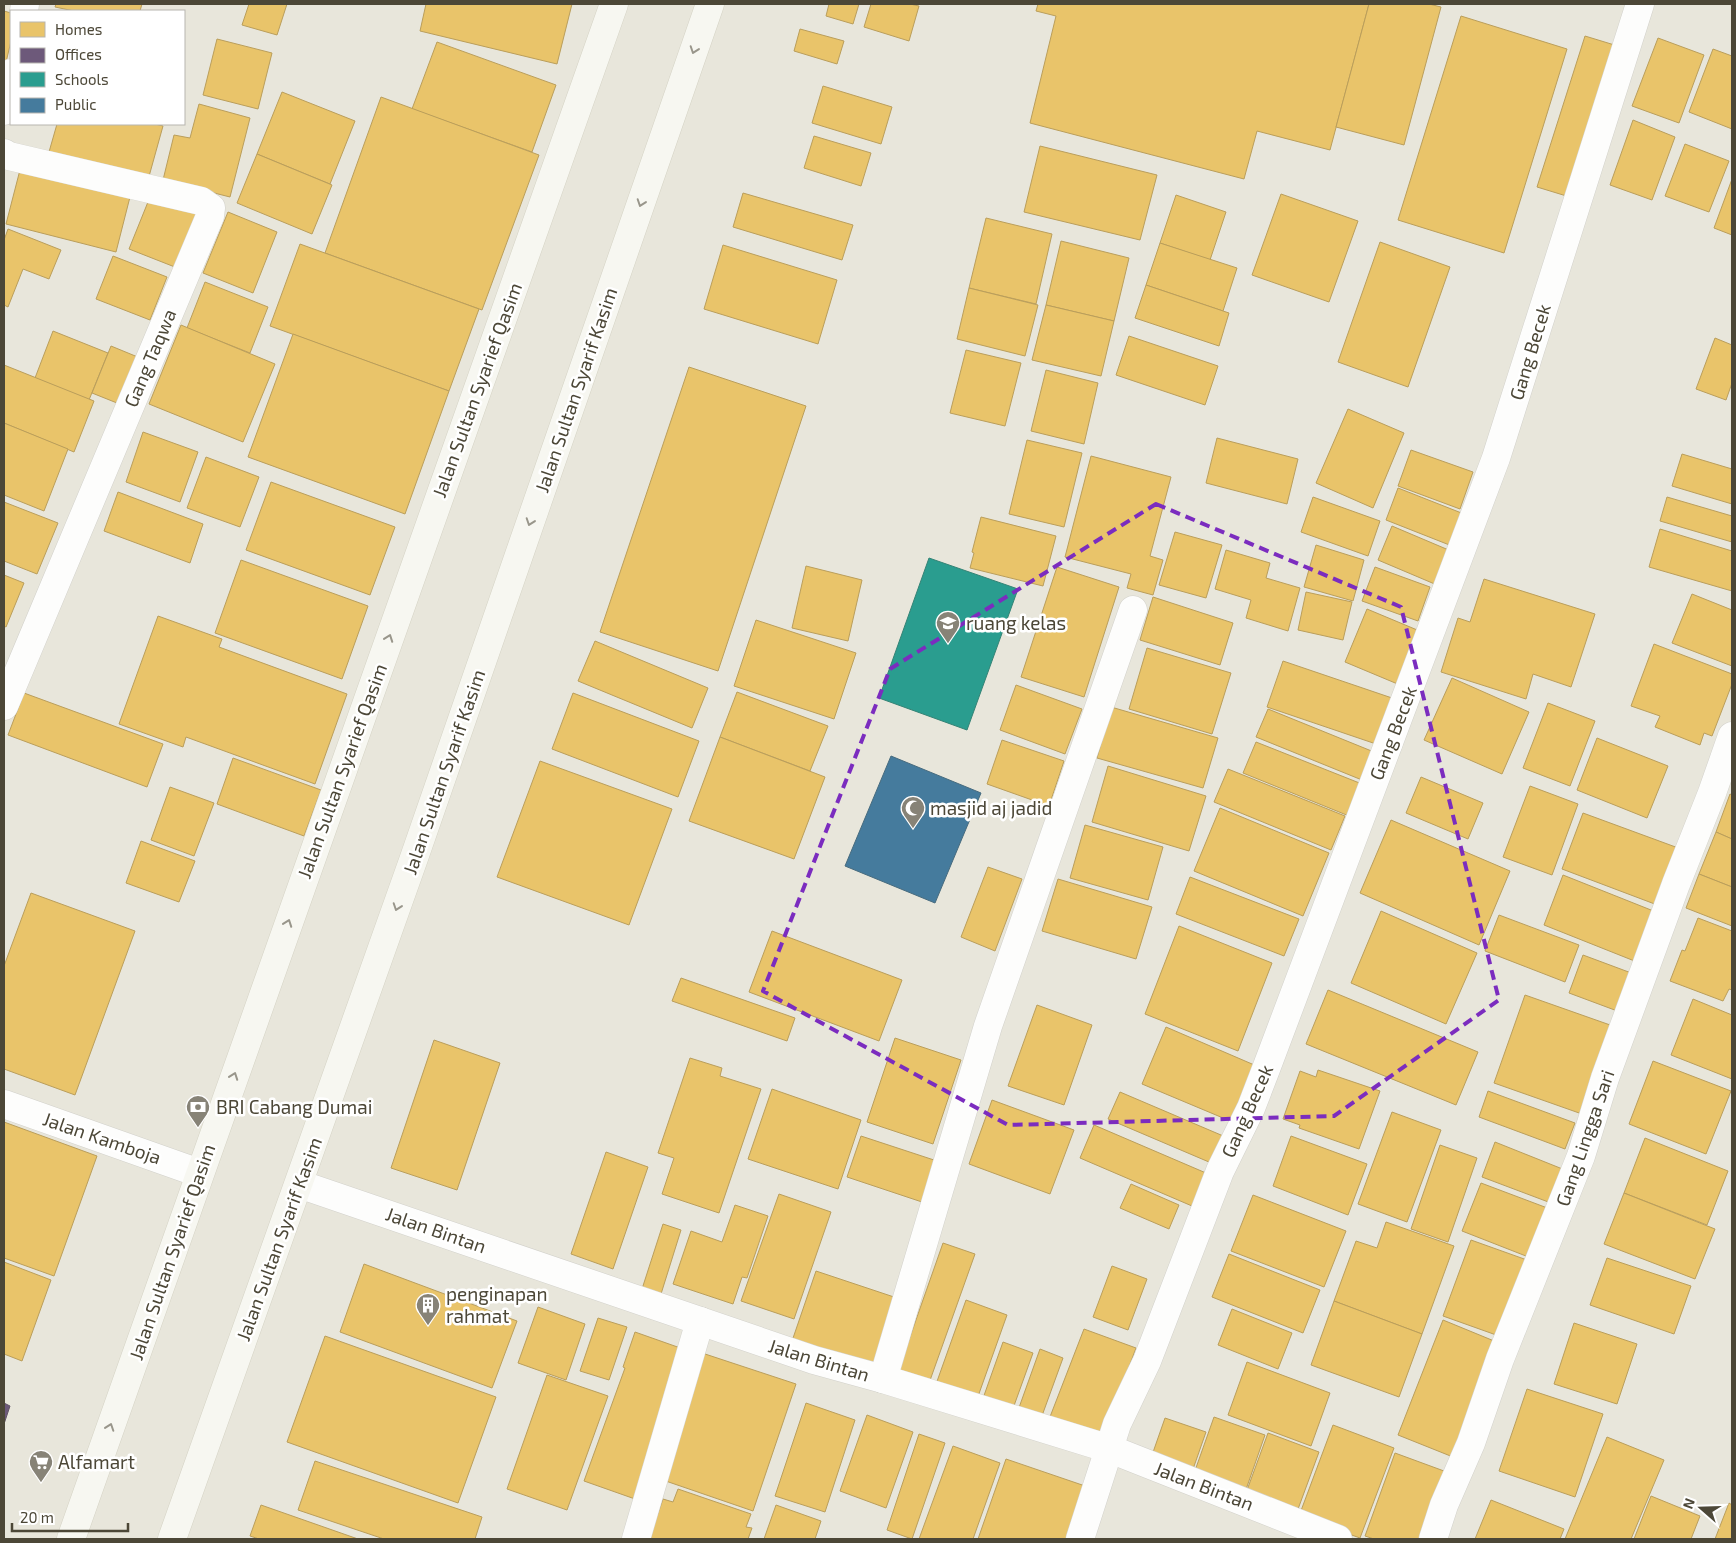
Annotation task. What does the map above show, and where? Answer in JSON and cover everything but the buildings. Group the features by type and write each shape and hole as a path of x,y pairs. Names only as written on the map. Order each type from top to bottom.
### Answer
{"street":[{"name":"Jalan Sultan Syarief Qasim","path":"71,1539 199,1172 614,4"},
{"name":"Jalan Sultan Syarif Kasim","path":"172,1539 414,858 710,4"},
{"name":"Gang Becek","path":"1080,1539 1117,1424 1147,1361 1220,1171 1266,1069 1496,458 1640,4"},
{"path":"4,111 10,78"},
{"name":"Gang Taqwa","path":"4,153 9,156 201,201 211,208 210,216 4,706"},
{"path":"883,1379 988,1026 1133,610"},
{"name":"Gang Lingga Sari","path":"1433,1539 1444,1506 1471,1443 1500,1359 1581,1156 1606,1078 1732,736"},
{"name":"Jalan Kamboja","path":"4,1104 199,1172"},
{"name":"Jalan Bintan","path":"299,1184 814,1360 883,1379 1110,1449 1338,1539"},
{"path":"636,1539 700,1321"}],"highlighted area":[{"path":"1156,504 1401,607 1499,1000 1334,1116 1008,1125 763,991 890,669"}],"shaded area":[{"path":"4,4 1732,4 1732,1539 4,1539"}],"place":[{"name":"ruang kelas","path":"948,644"},
{"name":"masjid aj jadid","path":"913,829"},
{"name":"BRI Cabang Dumai","path":"198,1128"},
{"name":"penginapan rahmat","path":"428,1326"},
{"name":"Alfamart","path":"41,1483"}]}
